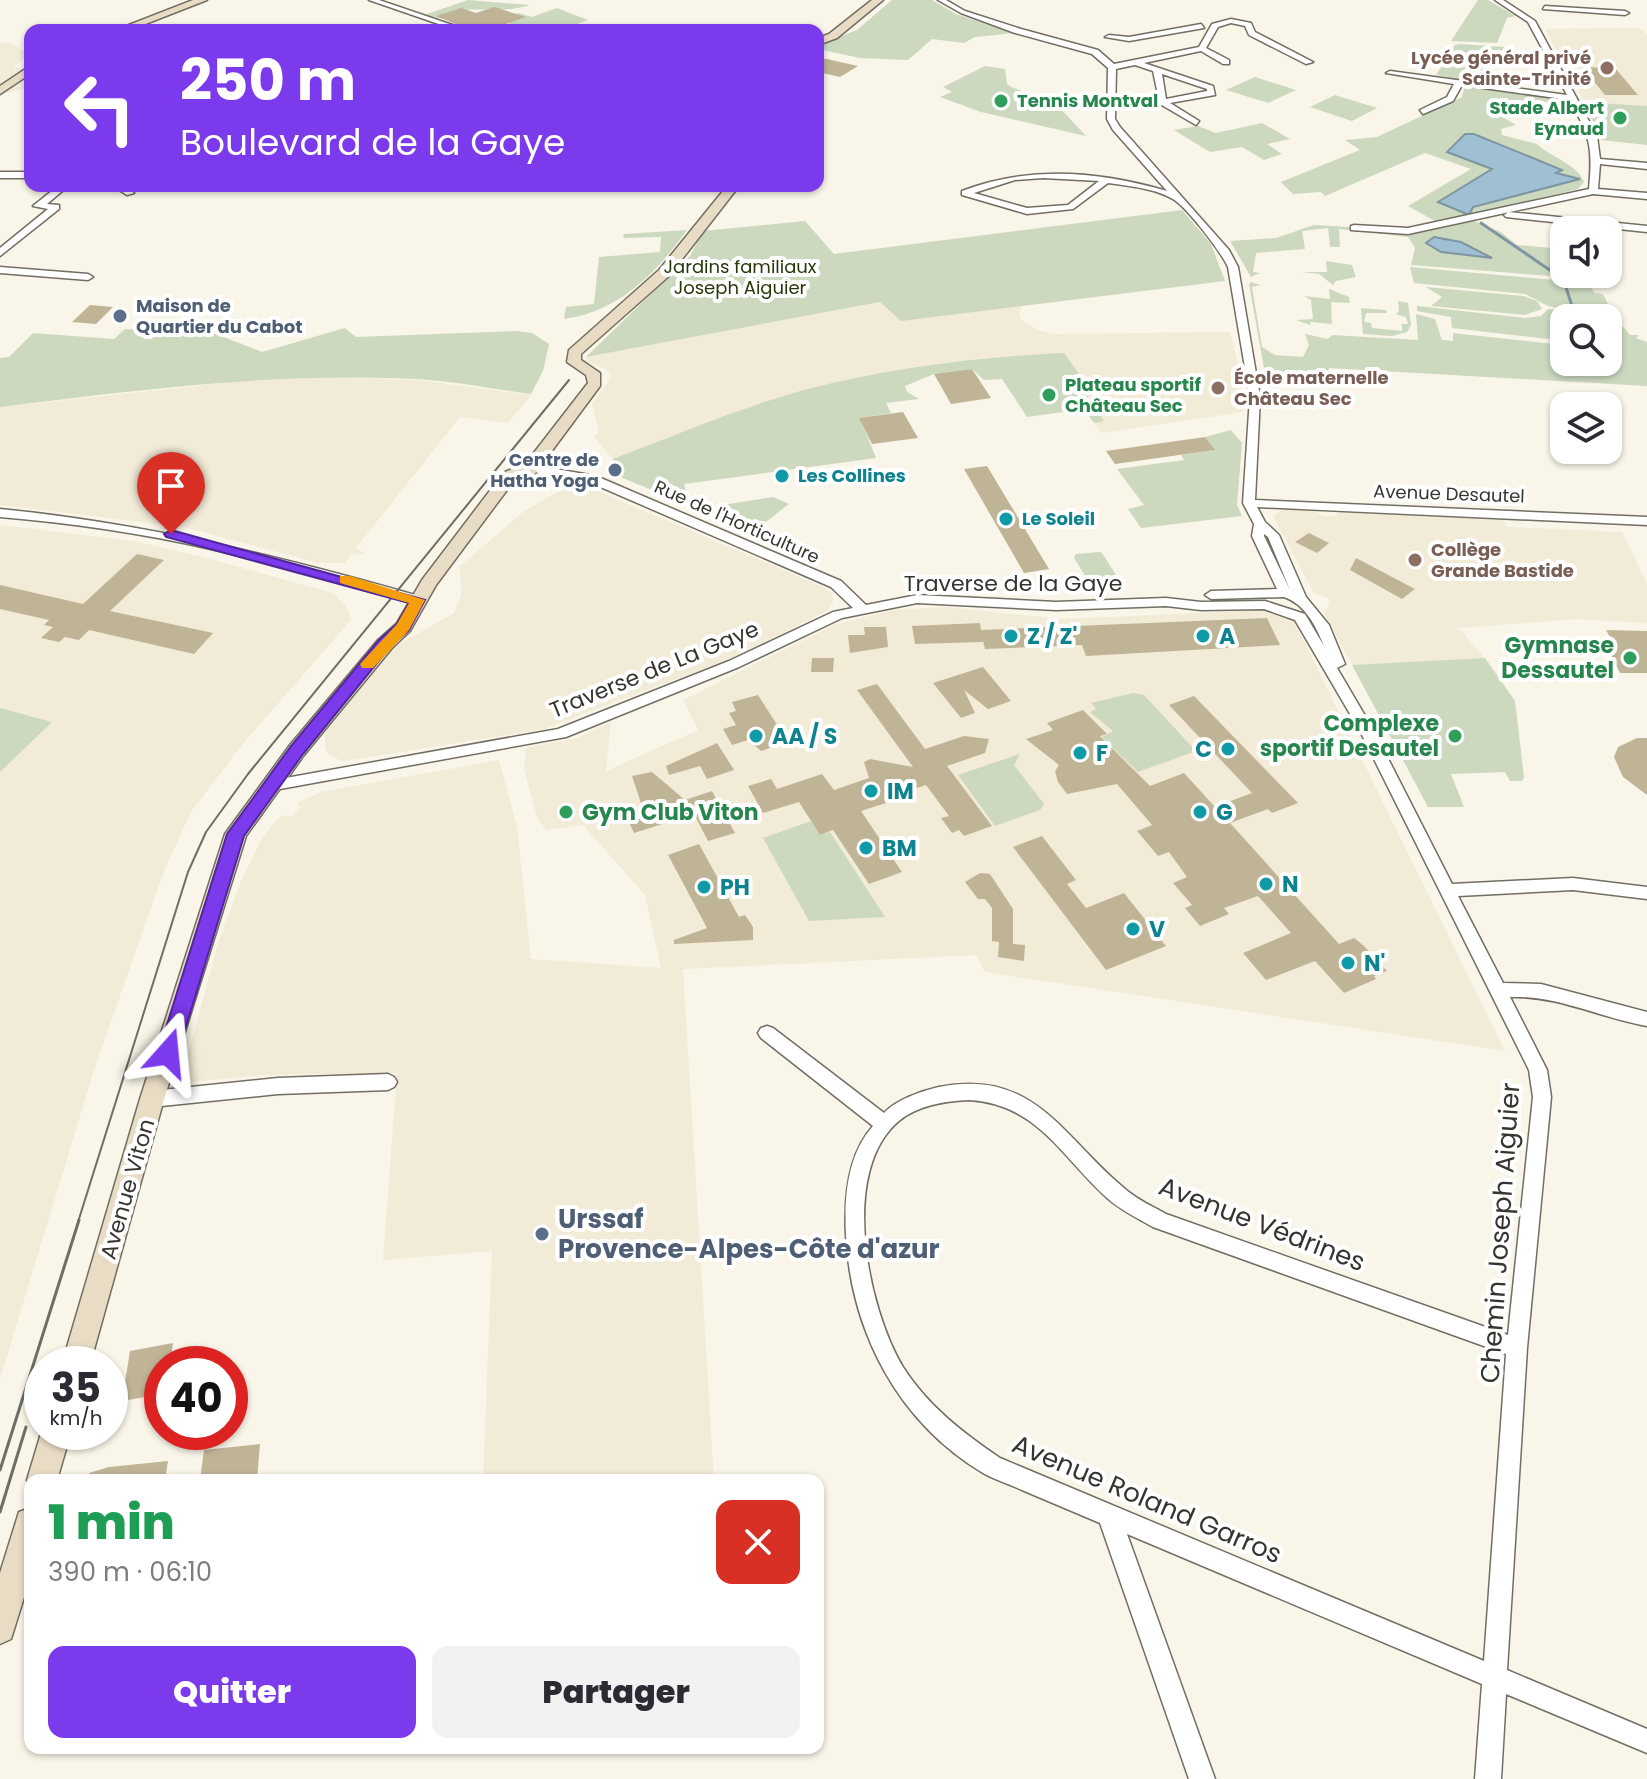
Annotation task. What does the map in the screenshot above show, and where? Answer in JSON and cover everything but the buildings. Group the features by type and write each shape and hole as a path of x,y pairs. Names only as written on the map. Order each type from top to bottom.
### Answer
{"street":[{"path":"137,24 202,0"},
{"path":"146,24 211,0"},
{"path":"372,0 445,24"},
{"path":"941,0 1010,28 1095,52 1112,67 1111,119 1122,136 1218,240 1233,267 1255,397 1249,503"},
{"path":"1498,0 1524,9 1625,13"},
{"path":"824,37 843,28 877,2"},
{"path":"1524,9 1545,8"},
{"path":"1524,9 1593,136 1596,161 1593,191"},
{"path":"1202,49 1218,23 1240,21 1248,25 1252,33 1309,62"},
{"path":"1109,37 1129,39 1201,26"},
{"path":"1185,29 1207,38"},
{"path":"1112,67 1202,49 1226,63"},
{"path":"1135,62 1210,88 1212,93 1163,102"},
{"path":"0,91 7,78 24,67"},
{"path":"1157,70 1163,102 1196,123"},
{"path":"1390,73 1573,98"},
{"path":"1423,112 1450,99 1459,83"},
{"path":"1596,161 1647,166"},
{"path":"3,171 13,176 24,175"},
{"path":"1105,181 1070,207 1027,211 965,193 980,185 1030,177 1105,181 1181,198"},
{"path":"1354,228 1408,231 1593,191 1647,196"},
{"path":"0,253 56,207 38,206 56,192"},
{"name":"Avenue Viton","path":"81,1346 152,1099 236,834 269,786 385,644 404,627 417,600 482,515 517,485 595,383 593,373 574,362 574,353 664,273 728,192"},
{"path":"1493,214 1647,229"},
{"path":"0,270 88,277"},
{"name":"Rue de l'Horticulture","path":"527,468 592,479 836,584 861,608"},
{"name":"Avenue Desautel","path":"1249,503 1647,521"},
{"name":"Chemin Joseph Aiguier","path":"1249,503 1260,524 1273,535 1302,600 1322,625 1367,731"},
{"path":"0,513 91,521 199,540 417,600"},
{"name":"Chemin Joseph Aiguier","path":"1260,524 1258,536 1284,601 1306,625 1367,731 1538,1070 1542,1097 1517,1348 1488,1779"},
{"name":"Traverse de la Gaye","path":"861,608 917,599 1056,606 1284,601"},
{"path":"1284,601 1297,610 1302,600"},
{"name":"Traverse de La Gaye","path":"269,786 561,733 861,608"},
{"path":"1449,890 1546,885 1610,887 1647,893"},
{"path":"1500,990 1531,987 1549,990 1599,1009 1647,1019"},
{"path":"767,1033 883,1123"},
{"path":"152,1099 278,1086 388,1082"},
{"name":"Avenue Védrines","path":"883,1123 913,1102 944,1094 977,1091 1009,1100 1040,1116 1116,1194 1160,1221 1517,1348"},
{"name":"Avenue Roland Garros","path":"883,1123 863,1153 857,1180 857,1259 865,1304 888,1361 914,1400 962,1445 992,1466 1110,1518 1647,1741"},
{"path":"44,1474 51,1450"},
{"path":"1110,1518 1202,1779"},
{"path":"0,1628 24,1544"}],"shaded area":[{"name":"Lycée général privé Sainte-Trinité","path":"1639,28 1647,34 1647,106 1584,102 1545,29"},
{"path":"9,42 24,51 24,59 13,67 24,69 24,89 0,93 0,44"},
{"path":"881,302 901,320 1023,306 1019,312 1021,320 1038,330 1054,334 1230,332 1241,375 1244,412 1101,433 1094,423 1103,420 1076,382 1083,381 987,358 902,369 802,391 613,459 594,437 599,432 592,404 612,376 606,369 587,361 586,357"},
{"path":"331,377 418,380 531,395 508,423 460,417 356,548 364,553 351,555 345,563 318,563 184,527 0,505 0,407 241,381"},
{"path":"583,485 821,586 832,594 833,603 827,611 729,659 544,729 342,761 329,755 325,748 325,734 394,647 454,613 461,595 460,566 523,512 557,492"},
{"name":"Collège Grande Bastide","path":"1283,509 1314,511 1324,516 1335,516 1339,512 1502,520 1507,527 1622,532 1647,584 1647,623 1578,619 1459,628 1485,658 1352,665 1324,613 1330,603 1328,598 1314,593 1273,516"},
{"path":"0,525 134,541 199,556 333,593 348,609 351,620 241,746 191,812 164,871 94,1070 0,1379"},
{"path":"946,607 1061,619 1268,610 1294,621 1505,1051 985,972 976,955 683,969 714,1474 483,1474 492,1251 383,1260 397,1073 263,1075 180,1083 218,944 240,883 262,838 281,815 291,817 300,808 297,803 321,792 499,760 517,827 531,959 661,968 645,895 583,825 546,830 537,817 524,769 526,748 577,738 611,722 606,771 698,730 683,700 834,625 893,610"}],"green space":[{"path":"468,0 530,5 443,14 453,21 424,15"},
{"path":"892,0 932,0 956,14 1014,33 975,37 964,43 932,39 908,60 860,58 824,50 824,43 857,30"},
{"path":"1478,0 1488,0 1516,16 1507,18 1497,43 1451,41"},
{"path":"557,8 588,20 577,24 510,24 497,20 518,13 532,17"},
{"path":"1455,45 1504,47 1493,67 1483,67 1476,83 1436,75"},
{"name":"Tennis Montval","path":"985,66 1005,69 1007,84 1011,87 1055,103 1086,136 981,112 940,97 952,92 943,87"},
{"path":"1255,77 1296,90 1268,103 1226,90"},
{"path":"1465,85 1554,99 1553,103 1524,99 1525,107 1496,109 1497,114 1516,125 1501,129 1502,135 1537,144 1570,165 1584,182 1578,189 1435,221 1408,206 1471,169 1425,153 1325,196 1321,192 1293,194 1281,182 1360,150 1345,140 1377,137 1462,97"},
{"path":"1335,95 1377,108 1352,121 1310,107"},
{"name":"Stade Albert Eynaud","path":"1584,102 1647,106 1647,145 1601,140"},
{"path":"1262,123 1290,139 1267,144 1282,154 1264,160 1242,147 1210,152 1174,130 1198,126 1216,133"},
{"name":"Jardins familiaux Joseph Aiguier","path":"1182,210 1211,244 1225,281 901,321 880,302 586,357 690,256 703,231 805,221 834,254"},
{"path":"1474,221 1501,232 1517,245 1550,248 1550,276 1411,265 1415,248 1408,237 1339,229 1340,247 1330,247 1328,228 1302,231 1305,249 1256,253 1253,272 1260,273 1251,277 1230,241 1276,238 1314,225 1416,231"},
{"path":"687,230 649,275 619,299 584,315 564,319 566,307 594,304 599,257 660,252 661,237 623,238 624,234"},
{"path":"1326,261 1352,265 1356,277 1336,281 1333,285 1319,274 1301,272 1327,272"},
{"path":"1410,267 1550,280 1550,288 1592,288 1594,293 1603,294 1608,304 1550,306 1525,294 1414,283"},
{"path":"1249,284 1261,285 1252,287 1262,347 1275,355 1303,357 1309,345 1305,334 1328,339 1332,335 1418,340 1416,314 1435,319 1442,340 1453,341 1453,333 1550,343 1550,376 1622,376 1622,326 1630,335 1639,335 1636,338 1647,342 1647,386 1329,368 1328,371 1265,374"},
{"path":"1426,287 1523,296 1537,301 1542,309 1525,315 1431,306 1442,297"},
{"path":"1329,289 1349,297 1350,303 1331,302 1332,324 1311,322 1310,325 1296,320 1313,319 1311,300 1304,296 1330,299"},
{"path":"1398,301 1408,303 1411,325 1407,332 1392,336 1363,334 1361,308 1386,310 1387,313 1366,313 1364,322 1371,323 1372,328 1402,331 1402,324 1408,324 1406,317 1396,314 1399,311"},
{"path":"1417,306 1525,318 1541,316 1548,309 1550,339 1452,328 1451,317 1417,311"},
{"path":"156,323 216,334 262,352 345,328 356,337 516,331 532,333 549,344 543,371 531,394 430,380 311,378 155,389 0,407 0,358 9,357 33,333 114,339 125,329 147,330"},
{"path":"1064,353 1084,381 1077,382 1104,421 1094,423 1084,409 1027,417 1002,379 984,380 972,369 934,374 905,386 907,392 919,399 886,403 891,413 860,418 876,458 684,484 687,496 671,498 618,476 624,472 613,459 756,405 836,382 933,365"},
{"path":"1231,430 1242,443 1237,505 1242,516 1141,528 1128,509 1144,505 1117,469 1184,460 1181,455 1214,450 1205,437"},
{"path":"773,497 789,504 754,531 727,519 722,505"},
{"path":"1100,552 1123,586 1093,588 1074,558 1076,554"},
{"name":"Complexe sportif Desautel","path":"1485,658 1515,701 1524,777 1522,781 1510,781 1505,772 1451,774 1464,807 1428,807 1352,665"},
{"path":"1133,693 1144,695 1196,751 1138,772 1102,737 1113,731 1090,712 1096,709 1091,703"},
{"path":"0,708 52,722 0,772"},
{"path":"1020,754 1014,765 1044,804 1040,810 995,826 958,775"},
{"path":"811,821 820,835 830,832 885,917 809,921 763,838"}],"water":[{"path":"1465,134 1474,134 1562,170 1556,173 1580,179 1473,207 1469,215 1438,202 1492,169 1447,152"},
{"path":"1434,237 1461,242 1492,258 1441,252 1426,243"}],"waterway":[{"path":"1481,223 1550,270"},
{"path":"1566,288 1571,304"}],"tram line":[{"path":"78,1222 188,872 206,832 248,774 569,380"},
{"path":"0,1470 79,1220"},
{"path":"0,1512 24,1434"}],"slow traffic":[{"path":"345,579 417,600 404,627 368,664"}],"place":[{"name":"Lycée général privé Sainte-Trinité","path":"1607,68"},
{"name":"Tennis Montval","path":"1001,101"},
{"name":"Stade Albert Eynaud","path":"1620,118"},
{"name":"Maison de Quartier du Cabot","path":"120,316"},
{"name":"École maternelle Château Sec","path":"1218,388"},
{"name":"Plateau sportif Château Sec","path":"1049,395"},
{"name":"Centre de Hatha Yoga","path":"615,470"},
{"name":"Les Collines","path":"782,476"},
{"name":"Le Soleil","path":"1006,519"},
{"name":"Collège Grande Bastide","path":"1415,560"},
{"name":"Z / Z'","path":"1011,636"},
{"name":"A","path":"1203,636"},
{"name":"Gymnase Dessautel","path":"1630,658"},
{"name":"AA / S","path":"756,736"},
{"name":"Complexe sportif Desautel","path":"1455,736"},
{"name":"C","path":"1228,749"},
{"name":"F","path":"1080,753"},
{"name":"IM","path":"871,791"},
{"name":"Gym Club Viton","path":"566,812"},
{"name":"G","path":"1200,812"},
{"name":"BM","path":"866,848"},
{"name":"N","path":"1266,884"},
{"name":"PH","path":"704,887"},
{"name":"V","path":"1133,929"},
{"name":"N'","path":"1348,963"},
{"name":"Urssaf Provence-Alpes-Côte d'azur","path":"542,1234"}],"route":[{"path":"168,1053 236,834 297,750 385,644 404,627 417,600 171,534"}]}
